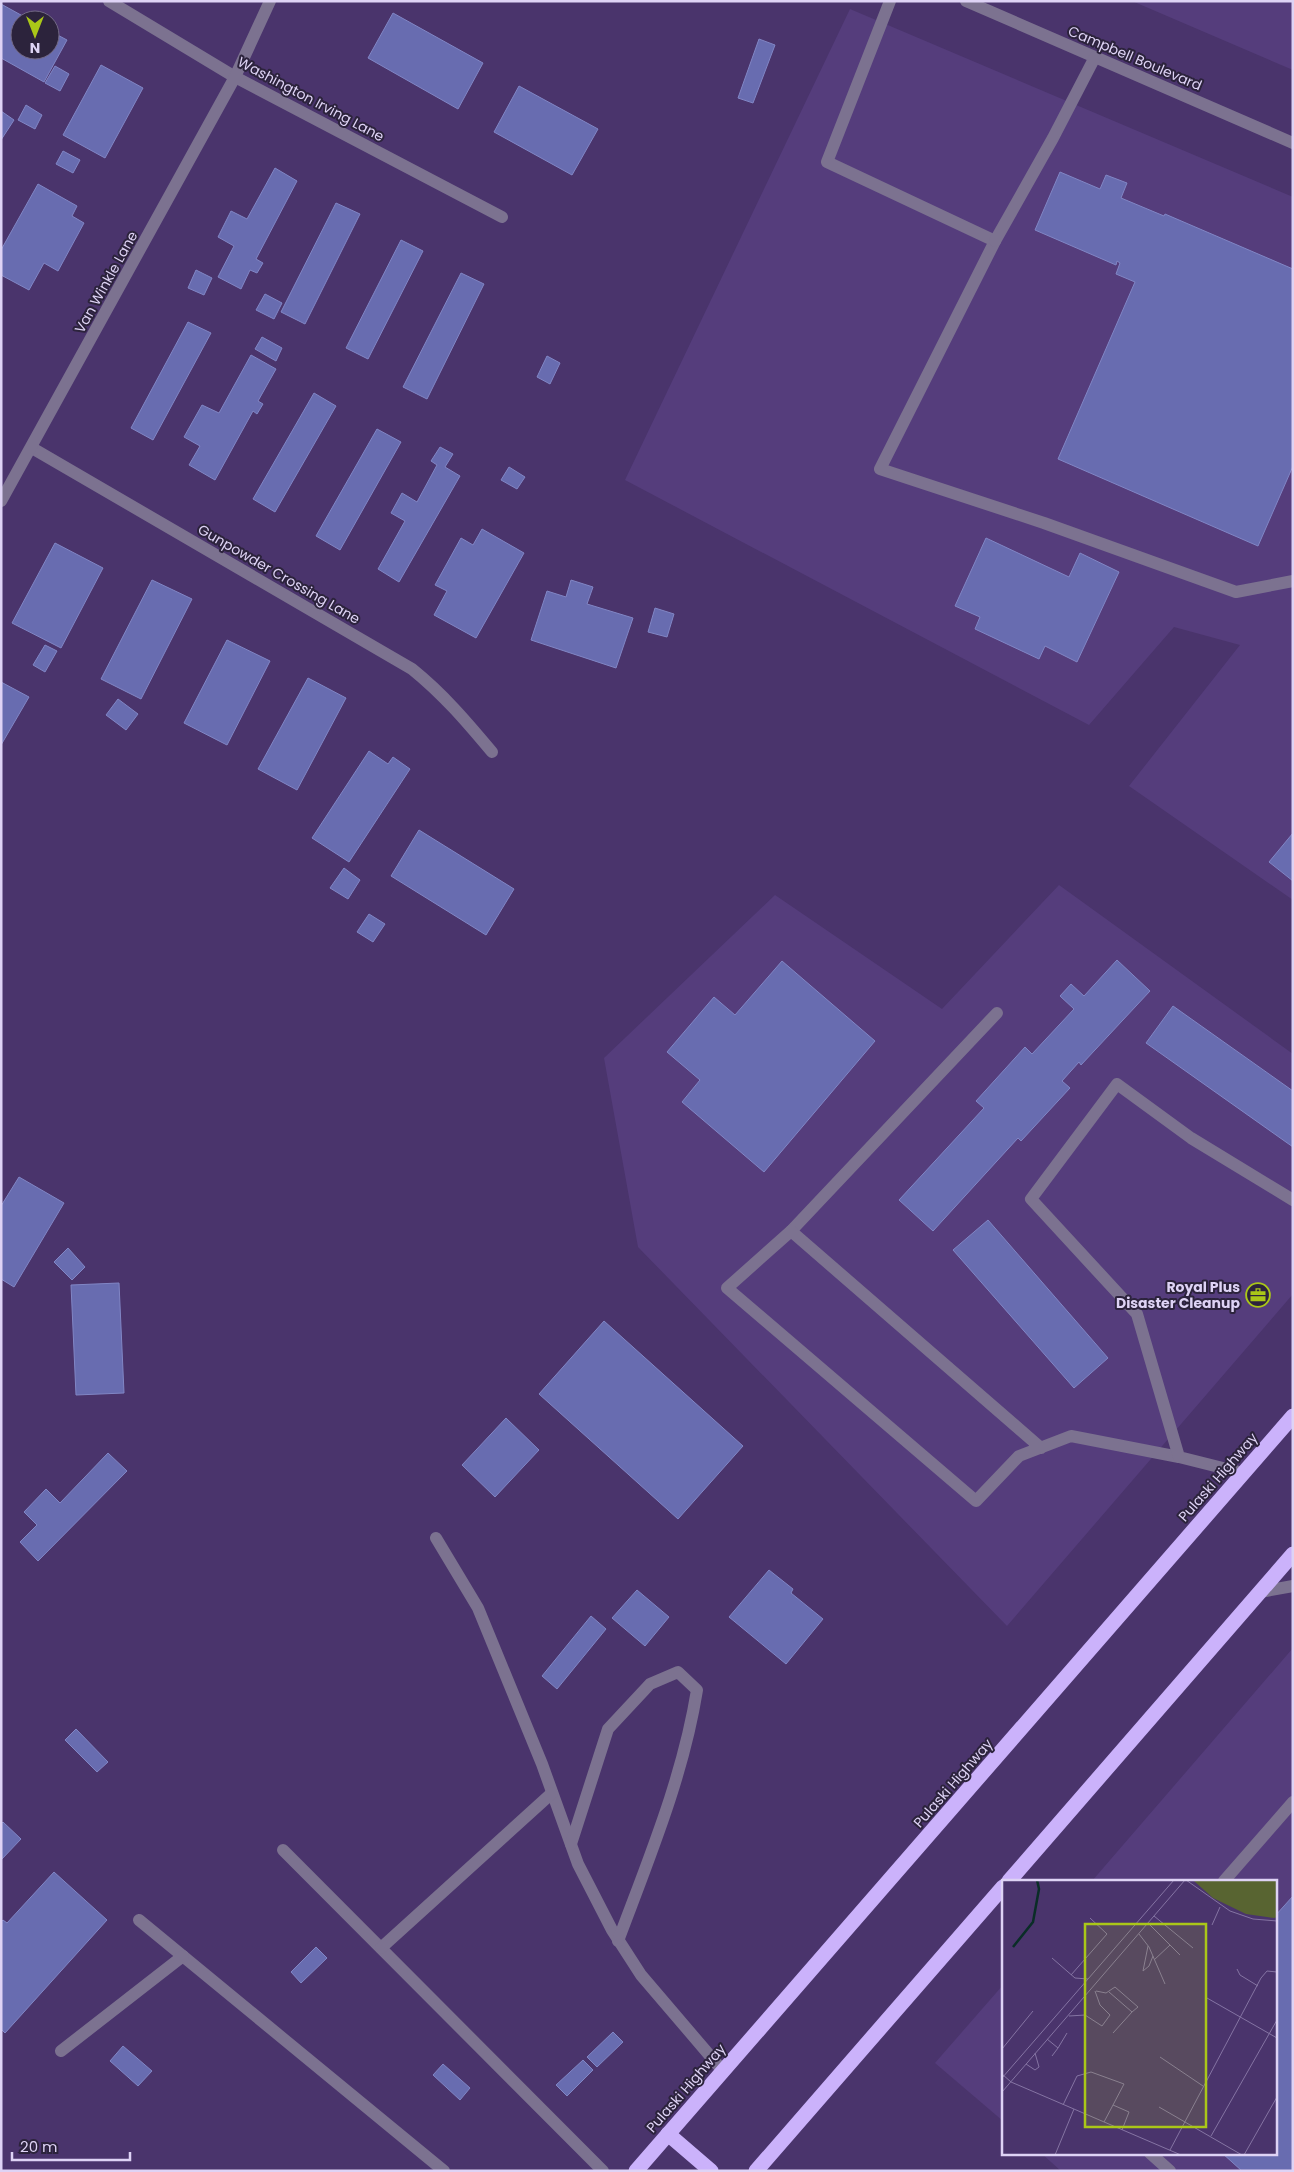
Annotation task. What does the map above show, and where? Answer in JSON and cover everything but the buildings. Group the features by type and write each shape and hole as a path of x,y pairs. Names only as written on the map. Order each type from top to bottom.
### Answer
{"highway":[{"name":"Pulaski Highway","path":"636,2171 1293,1416"},
{"path":"1009,1880 1293,1554"},
{"path":"756,2171 1002,1888"},
{"path":"668,2134 711,2171"}],"street":[{"name":"Washington Irving Lane","path":"110,1 235,77 502,217"},
{"name":"Van Winkle Lane","path":"1,501 32,448 235,77 270,1"},
{"path":"890,1 827,162 995,241"},
{"name":"Campbell Boulevard","path":"966,1 1293,143"},
{"path":"1095,57 1053,138 995,241 880,468 1044,523 1236,592 1293,581"},
{"name":"Gunpowder Crossing Lane","path":"32,448 412,669 439,691 492,752"},
{"path":"997,1013 791,1232 727,1288 976,1500 1019,1456 1071,1436 1243,1473"},
{"path":"1179,1458 1136,1314 1031,1199 1117,1084 1191,1138 1293,1200"},
{"path":"791,1232 1041,1448"},
{"path":"436,1538 478,1608 552,1793 578,1864 618,1941 641,1975 723,2071"},
{"path":"1260,1592 1293,1586"},
{"path":"571,1844 608,1729 650,1684 678,1672 698,1690 691,1729 667,1811 618,1941"},
{"path":"381,1948 552,1793"},
{"path":"1225,1880 1293,1802"},
{"path":"283,1850 603,2171"},
{"path":"139,1920 444,2171"},
{"path":"61,2050 183,1956"},
{"path":"1151,2154 1170,2171"}],"shaded area":[{"path":"1132,1 1293,1 1293,70"},
{"path":"850,9 1293,197 1293,900 1129,786 1240,645 1174,627 1089,725 625,480"},
{"path":"1059,885 1293,1054 1293,1294 1007,1626 638,1247 604,1058 775,895 942,1009"},
{"path":"1293,1648 1293,2171 1061,2171 1042,2154 1276,2154 1276,1880 1093,1880"},
{"path":"1002,1986 1002,2120 935,2063"}],"place":[{"name":"Royal Plus Disaster Cleanup","path":"1258,1295"}]}
